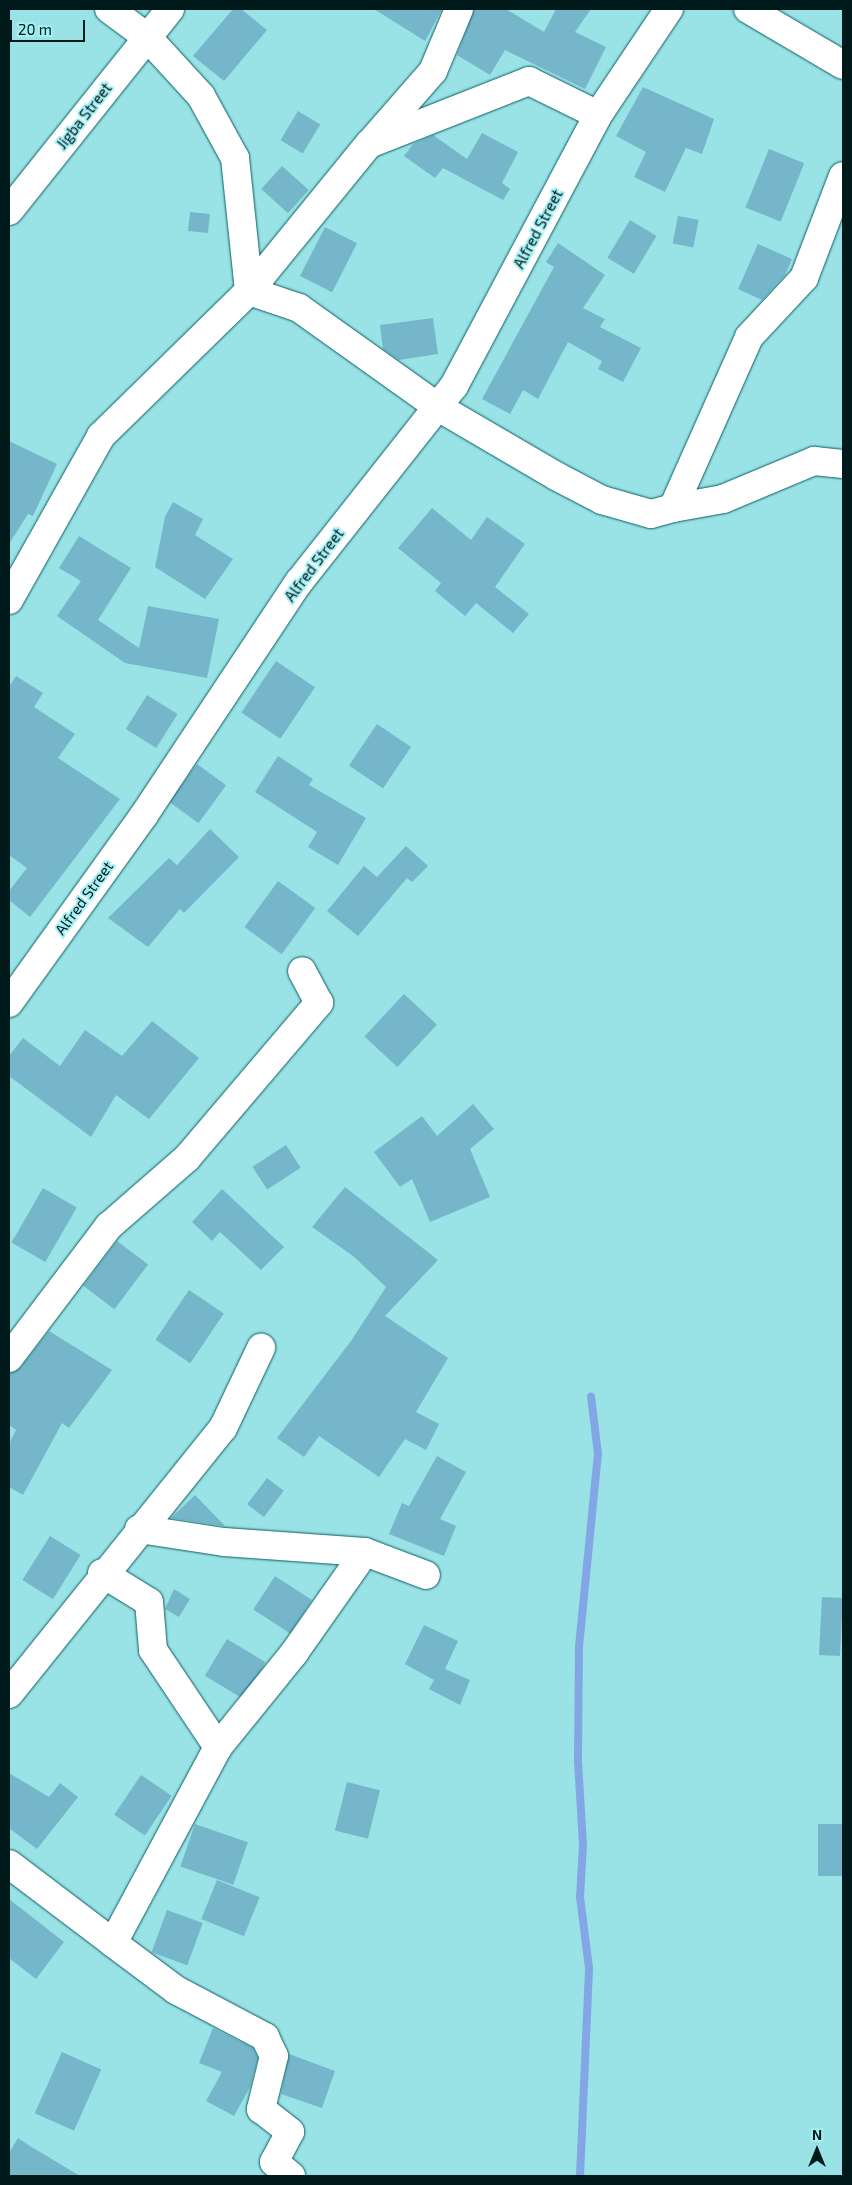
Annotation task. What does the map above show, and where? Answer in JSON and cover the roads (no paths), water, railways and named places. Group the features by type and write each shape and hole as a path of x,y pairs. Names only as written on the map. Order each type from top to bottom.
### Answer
{"street":[{"path":"110,9 159,22 235,158 249,291"},
{"path":"9,600 101,436 249,291 369,144 433,71 459,9"},
{"name":"Alfred Street","path":"9,1003 144,814 299,582 454,386 598,115 669,9"},
{"path":"748,9 843,64"},
{"name":"Jigba Street","path":"9,211 159,22"},
{"path":"369,144 529,81 598,115"},
{"path":"673,508 749,337 804,278 843,176"},
{"path":"249,291 299,308 438,407 602,500 651,514 723,499 814,461 843,464"},
{"path":"9,1358 109,1226 187,1158 319,1003 302,970"},
{"path":"9,1694 102,1573 223,1428 261,1348"},
{"path":"139,1529 224,1542 365,1552 426,1575"},
{"path":"113,1943 218,1747 294,1653 365,1552"},
{"path":"102,1573 149,1602 153,1650 218,1747"},
{"path":"9,1864 176,1990 265,2037 274,2056 261,2109 290,2132 274,2162 291,2176"}],"waterway":[{"path":"580,2176 589,1968 580,1897 583,1845 578,1761 579,1647 598,1454 591,1396"}]}
